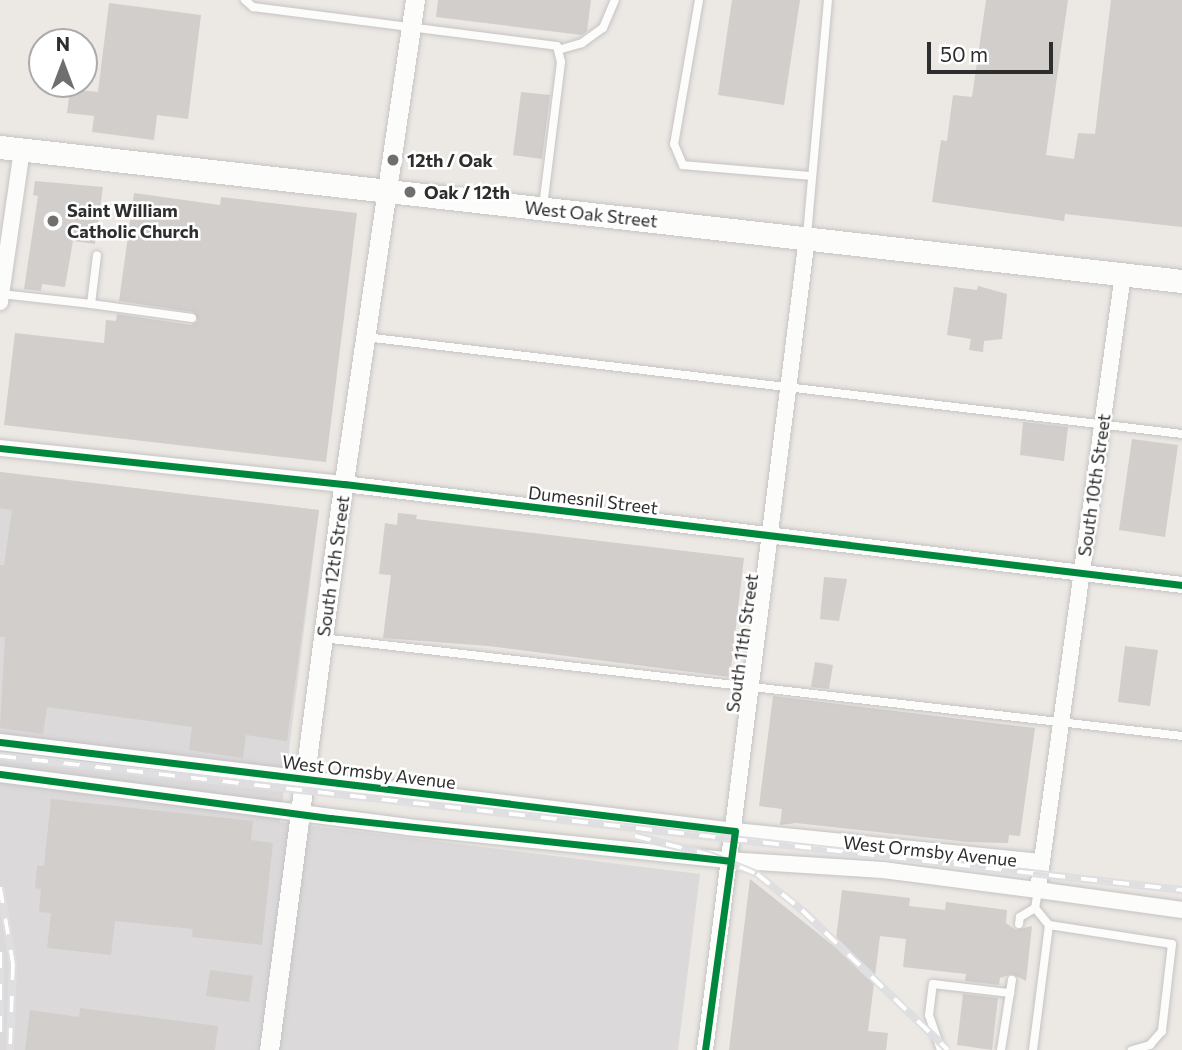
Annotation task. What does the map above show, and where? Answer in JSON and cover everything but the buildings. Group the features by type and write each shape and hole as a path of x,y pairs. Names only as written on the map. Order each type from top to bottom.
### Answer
{"main road":[{"name":"West Oak Street","path":"11,148 1182,281"}],"street":[{"name":"South 12th Street","path":"269,1050 322,638 415,0"},
{"path":"1,298 11,148"},
{"name":"South 11th Street","path":"705,1050 727,860 734,831 772,537 807,239"},
{"name":"South 10th Street","path":"1040,862 1123,274"},
{"name":"Dumesnil Street","path":"0,448 344,484 1182,585"},
{"name":"West Ormsby Avenue","path":"0,742 734,831 1040,862 1038,890"},
{"name":"West Ormsby Avenue","path":"0,774 298,812 727,860 883,870 1182,910"}],"lane":[{"path":"245,0 253,7 557,46 561,62 543,208"},
{"path":"558,50 582,43 603,28 615,0"},
{"path":"699,0 674,144 683,165 812,176"},
{"path":"807,239 828,0"},
{"path":"91,304 97,255"},
{"path":"1,298 91,304 192,318"},
{"path":"365,337 1103,422 1182,434"},
{"path":"322,638 1182,736"},
{"path":"1038,890 1035,908 1049,925 1172,944 1162,1031 1150,1045 1132,1050"},
{"path":"1019,924 1020,916 1035,908"},
{"path":"1033,1050 1049,925"},
{"path":"1001,1050 1012,980"},
{"path":"942,1050 929,1015 933,984 1010,993"}],"shaded area":[{"path":"0,472 319,510 280,822 700,874 678,1050 0,1050"}],"railway":[{"path":"0,756 1182,890"},
{"path":"635,836 710,855 757,874 802,910 948,1050"},
{"path":"0,887 13,964 10,1050"},
{"path":"0,952 0,1032"}],"cycle path":[{"path":"0,448 344,484 1182,585"},
{"path":"0,742 735,831 705,1050"},
{"path":"0,774 331,818 727,860"}],"place":[{"name":"12th / Oak","path":"393,160"},
{"name":"Oak / 12th","path":"410,192"},
{"name":"Saint William Catholic Church","path":"53,221"}]}
